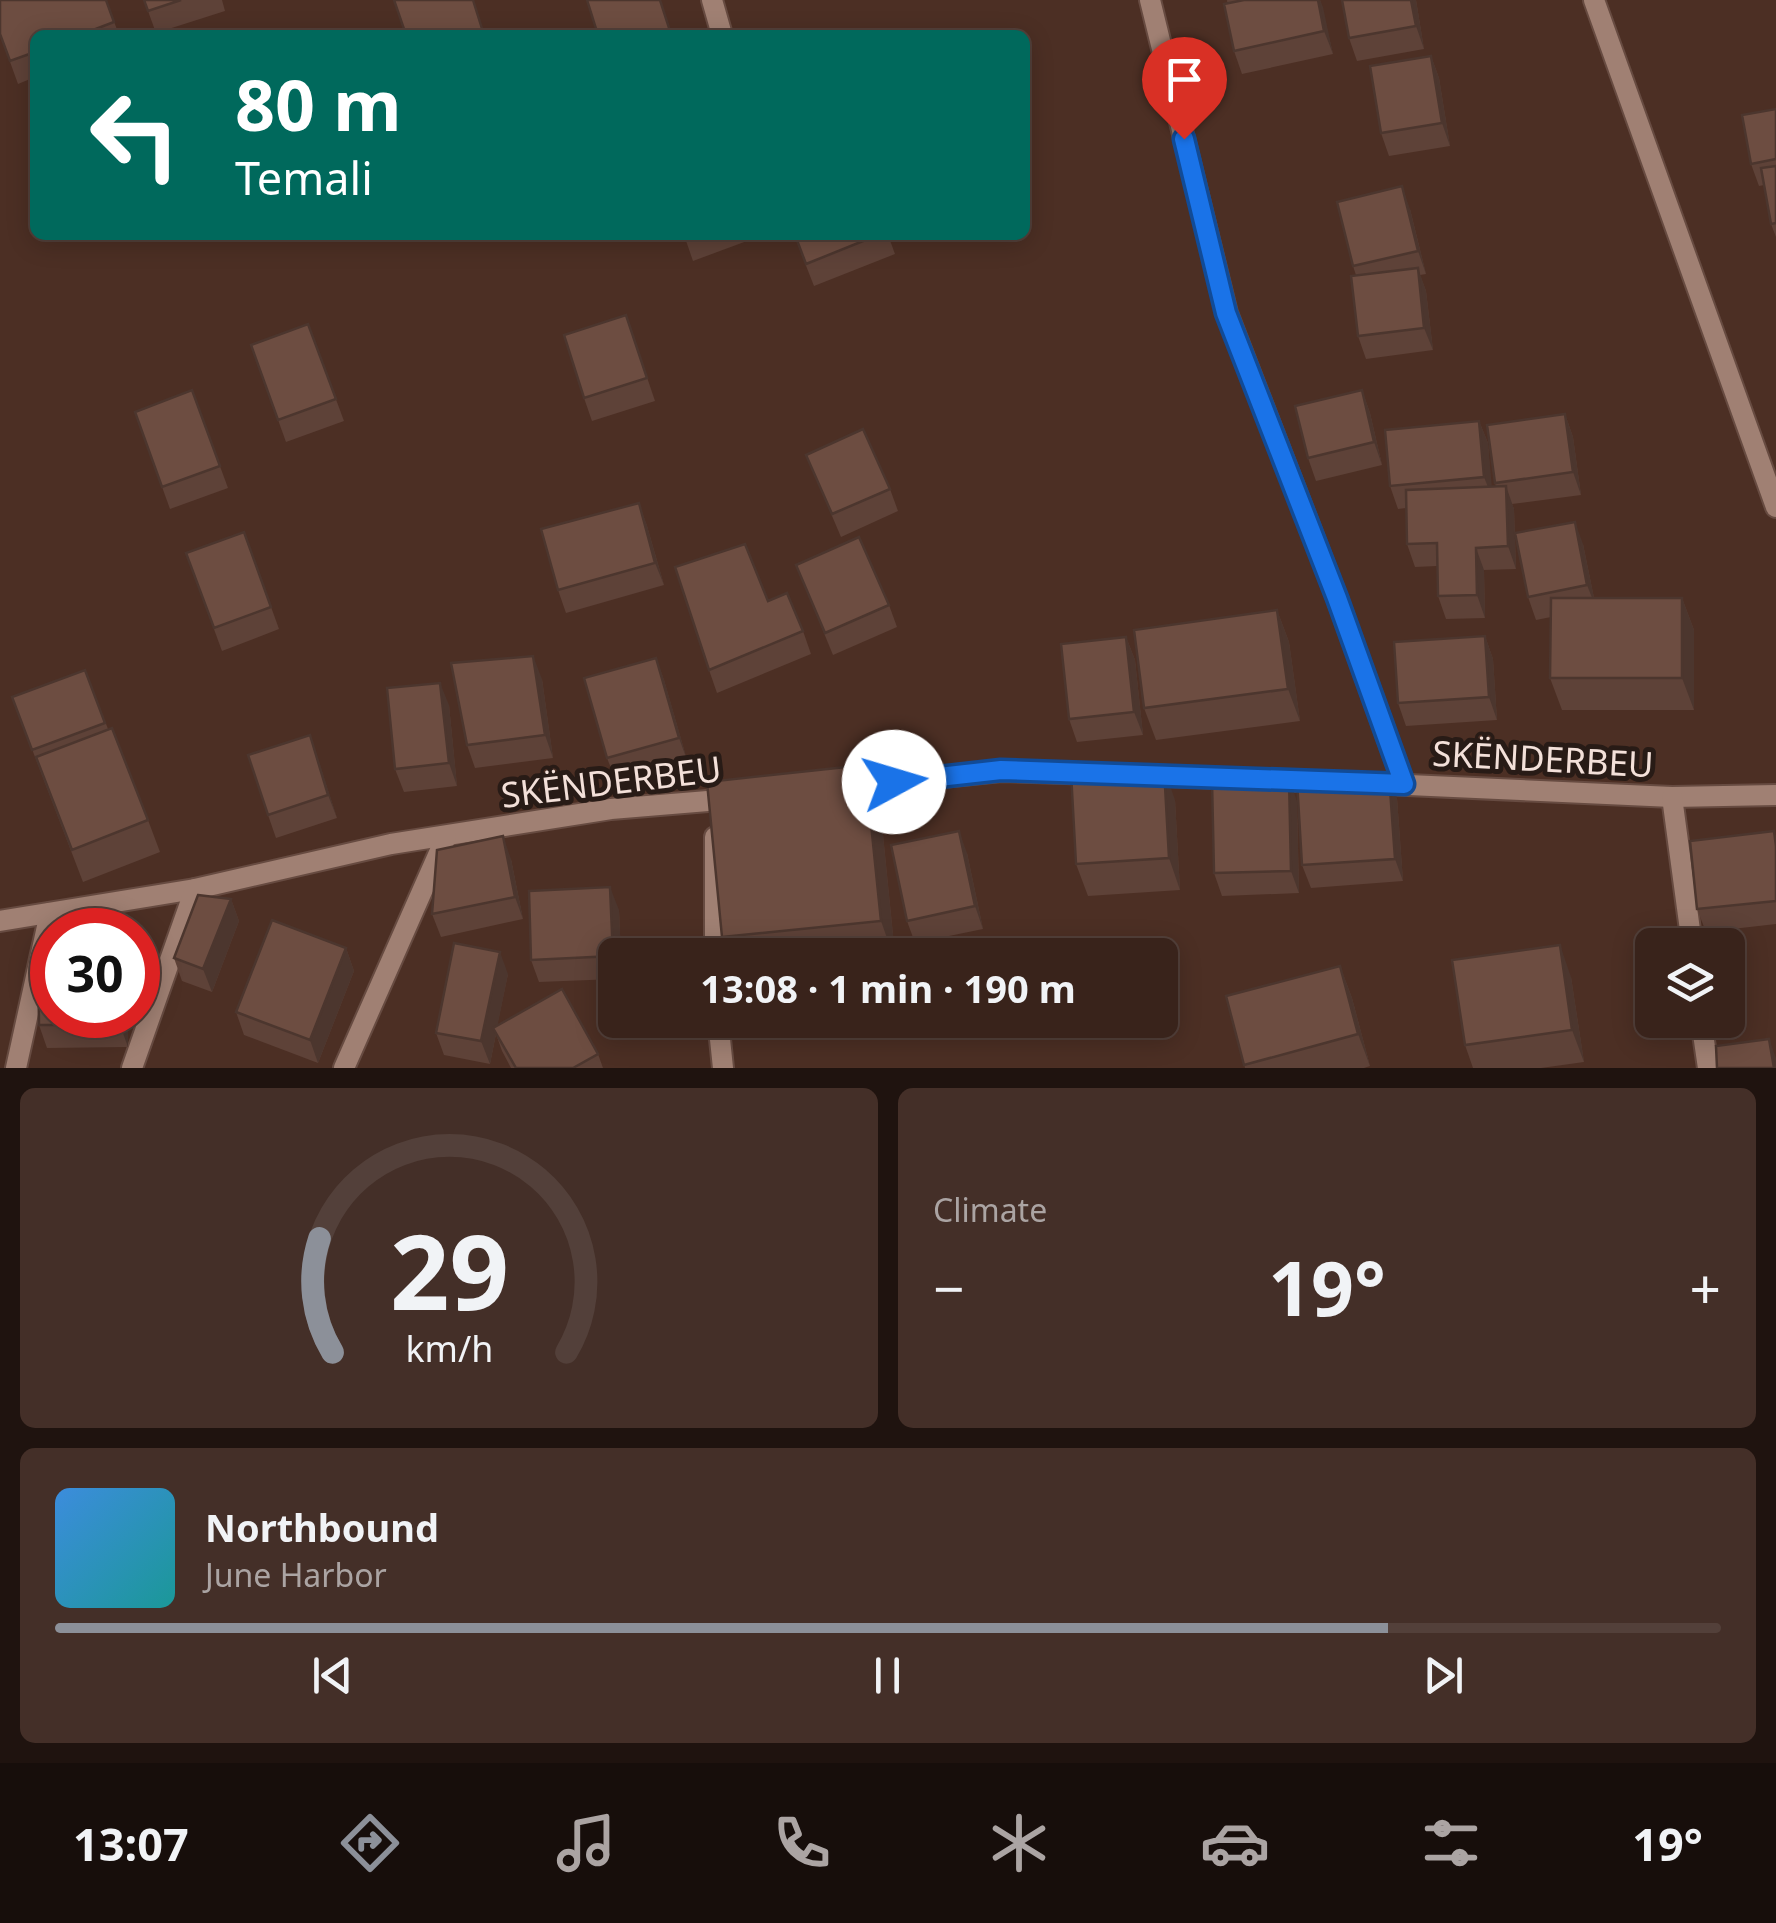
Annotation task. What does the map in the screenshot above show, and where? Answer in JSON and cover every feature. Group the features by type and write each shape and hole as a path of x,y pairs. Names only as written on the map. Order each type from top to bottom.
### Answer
{"street":[{"path":"712,0 721,30"},
{"path":"1150,0 1226,313 1337,598 1404,784"},
{"path":"1594,0 1776,507"},
{"name":"SKËNDERBEU","path":"829,788 1001,770 1672,797 1776,794"},
{"name":"SKËNDERBEU","path":"80,908 196,889 390,844 611,809 753,796"},
{"path":"1672,797 1690,928"},
{"path":"715,800 715,938"},
{"path":"344,1068 447,835"},
{"path":"132,1068 196,889"},
{"name":"SKËNDERBEU","path":"0,921 30,916"},
{"path":"16,1068 30,1004"},
{"path":"720,1038 723,1068"},
{"path":"1704,1038 1708,1068"}],"building":[{"path":"0,0 106,0 114,22 93,30 30,30 30,54 10,61 0,34"},
{"path":"144,0 181,0 148,11"},
{"path":"394,0 473,0 482,30 404,30"},
{"path":"587,0 660,0 670,30 596,30"},
{"path":"1244,0 1318,0 1324,31 1234,51 1224,4"},
{"path":"1342,0 1411,0 1416,26 1349,38"},
{"path":"1431,56 1442,123 1381,133 1370,66"},
{"path":"1776,109 1776,159 1751,164 1742,115"},
{"path":"1776,166 1776,223 1771,224 1761,168"},
{"path":"1402,186 1418,251 1353,266 1337,202"},
{"path":"797,240 866,240 806,264"},
{"path":"1418,268 1424,328 1358,336 1351,276"},
{"path":"626,315 647,378 584,398 564,335"},
{"path":"308,324 336,399 278,420 251,345"},
{"path":"192,390 220,466 162,487 135,412"},
{"path":"1362,390 1374,442 1308,458 1295,406"},
{"path":"1565,414 1573,472 1495,483 1487,425"},
{"path":"1479,421 1484,477 1390,486 1385,430"},
{"path":"863,429 890,489 832,514 806,455"},
{"path":"1506,486 1508,546 1476,548 1477,595 1438,596 1437,543 1407,544 1406,490"},
{"path":"639,503 655,563 558,590 541,529"},
{"path":"1575,522 1587,585 1528,597 1515,533"},
{"path":"244,532 271,607 214,628 186,553"},
{"path":"859,537 889,605 825,633 796,565"},
{"path":"745,544 768,601 787,593 803,631 709,670 675,567"},
{"path":"1551,598 1682,598 1682,678 1550,678"},
{"path":"1277,610 1288,689 1144,708 1134,630"},
{"path":"1485,636 1489,697 1398,703 1394,642"},
{"path":"1126,637 1134,712 1069,719 1061,644"},
{"path":"533,656 545,735 467,745 451,663"},
{"path":"656,658 679,738 607,758 584,678"},
{"path":"85,670 105,723 32,750 12,697"},
{"path":"440,683 449,763 395,769 387,688"},
{"path":"112,728 148,820 72,850 36,757"},
{"path":"310,735 328,795 268,815 248,755"},
{"path":"865,765 881,921 722,937 707,782"},
{"path":"1164,768 1169,858 1076,864 1071,773"},
{"path":"1389,775 1395,859 1302,865 1297,781"},
{"path":"1289,778 1291,871 1214,873 1212,781"},
{"path":"959,831 975,906 907,921 891,845"},
{"path":"1774,831 1776,901 1697,909 1690,841"},
{"path":"503,836 515,897 432,914 437,850"},
{"path":"610,887 612,938 598,938 598,957 531,960 529,891"},
{"path":"198,895 231,899 203,969 174,958"},
{"path":"272,920 346,948 310,1040 236,1012"},
{"path":"454,943 500,952 481,1041 436,1033"},
{"path":"1560,945 1572,1030 1465,1045 1452,960"},
{"path":"1340,966 1358,1034 1244,1065 1226,996"},
{"path":"562,989 598,1054 573,1068 516,1068 493,1028"},
{"path":"1769,1039 1774,1068 1717,1068 1716,1046"}],"route":[{"path":"894,782 1001,770 1404,784 1337,598 1226,313 1184,139"}]}
